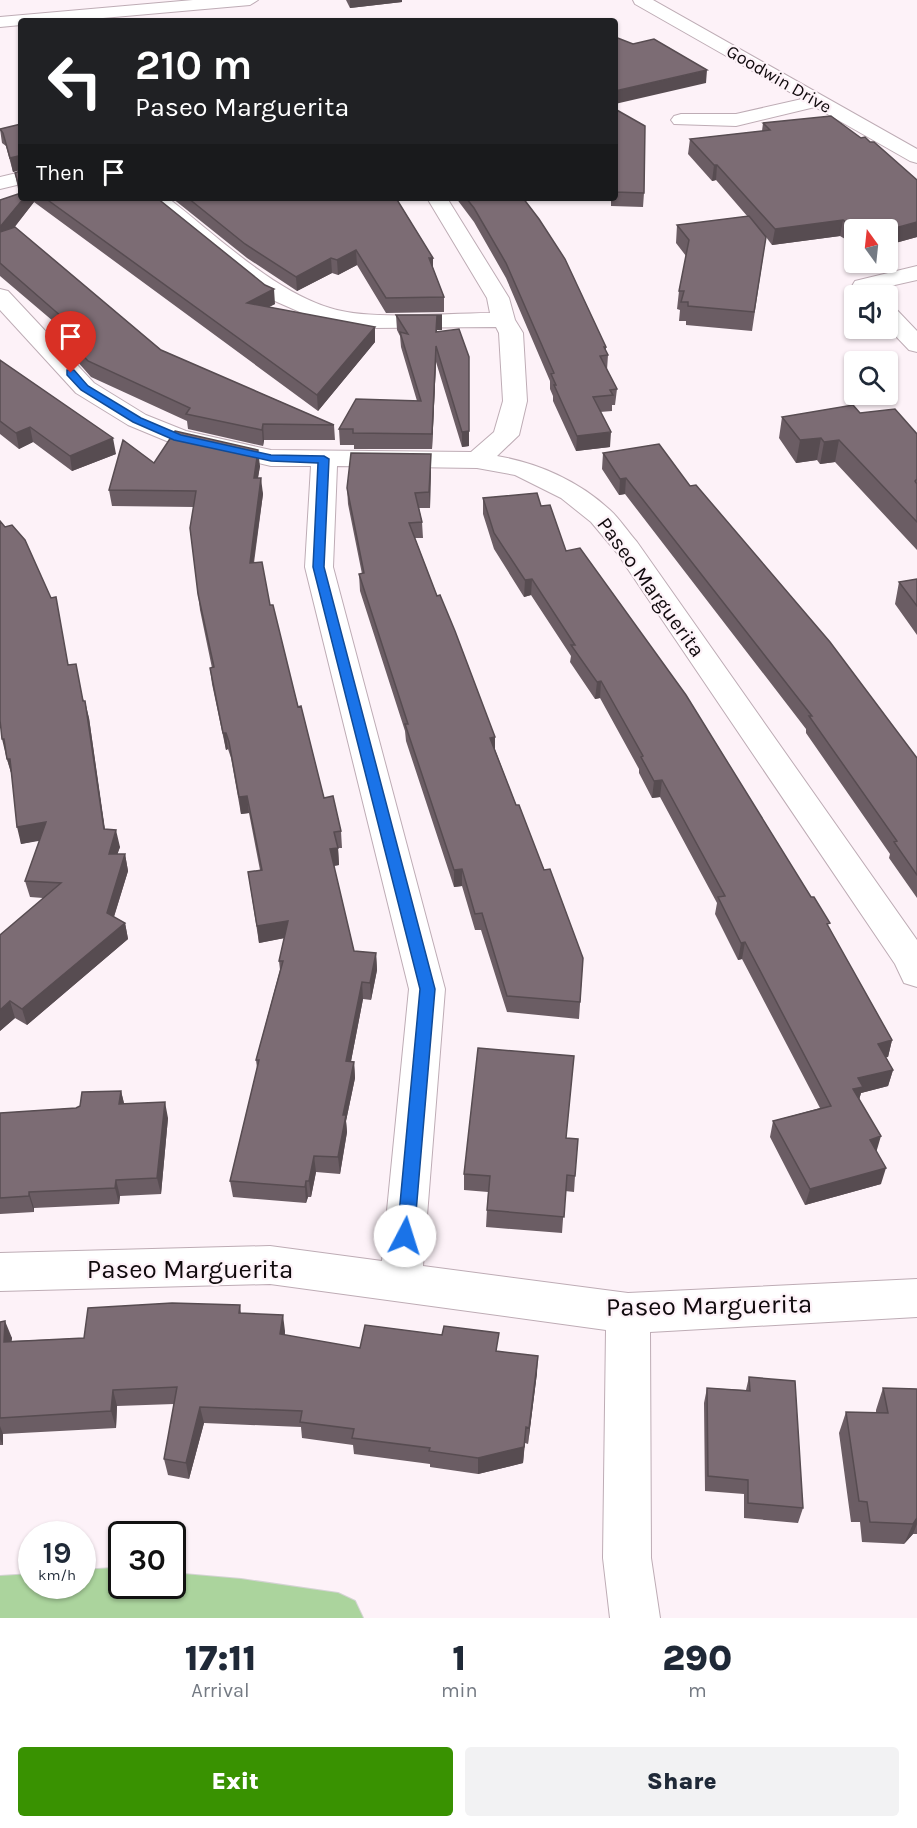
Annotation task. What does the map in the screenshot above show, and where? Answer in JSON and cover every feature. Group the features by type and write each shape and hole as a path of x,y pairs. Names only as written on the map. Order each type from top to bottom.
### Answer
{"main road":[{"path":"0,1601 113,1592 241,1604 338,1618"}],"street":[{"path":"45,18 250,0"},
{"name":"Goodwin Drive","path":"642,0 917,157"},
{"path":"0,22 18,20"},
{"path":"681,120 736,120 817,101"},
{"path":"0,183 18,179"},
{"path":"159,201 276,293 327,315 371,321 503,320"},
{"path":"439,201 498,298 503,320 511,333 515,401 506,435 477,460"},
{"path":"867,285 917,273"},
{"name":"Paseo Marguerita","path":"0,296 85,388 137,420 178,437 271,458 477,460 522,468 570,492 601,516 627,548 911,959 917,973"},
{"path":"898,325 917,345"},
{"path":"324,459 319,567 427,989 401,1281"},
{"name":"Paseo Marguerita","path":"0,1272 270,1265 627,1313 917,1298"},
{"path":"627,1313 627,1558 635,1618"}],"building":[{"path":"618,38 633,44 654,39 707,70 618,90"},
{"path":"618,111 645,126 644,193 618,192"},
{"path":"831,116 861,138 865,137 870,142 874,142 917,180 917,222 898,227 898,219 844,219 775,229 690,139 770,130 763,123"},
{"path":"18,125 18,156 10,158 0,129"},
{"path":"18,194 18,201 22,201 0,227 0,200"},
{"path":"49,201 161,201 265,285 274,289 247,303 375,327 317,395"},
{"path":"192,201 398,201 433,258 429,258 444,297 386,298 356,250 337,260 331,258 296,277 245,244"},
{"path":"468,201 525,201 565,259 606,347 604,347 608,355 600,356 617,389 610,390 613,395 593,397 611,432 577,436 554,385 556,385 551,374 554,373 506,263"},
{"path":"749,216 766,237 754,312 688,306 688,302 681,302 684,291 679,291 689,240 677,225"},
{"path":"15,227 161,350 334,425 263,424 262,430 186,414 190,408 88,361 73,345 87,341 58,318 62,317 0,263 0,232"},
{"path":"396,315 437,315 436,332 459,329 469,357 469,431 462,432 436,346 432,434 353,433 353,429 339,429 356,399 421,401 400,332 408,334"},
{"path":"0,360 113,438 70,456 30,427 16,433 0,421"},
{"path":"853,405 860,413 895,409 917,434 917,479 915,481 917,484 917,522 839,440 824,442 821,438 800,440 782,417"},
{"path":"175,431 258,450 254,478 261,478 250,563 262,562 270,605 273,605 298,707 301,706 324,798 333,796 341,831 334,832 338,848 330,849 354,951 376,953 370,983 362,982 346,1061 354,1062 343,1115 346,1115 338,1157 314,1156 309,1181 306,1181 305,1187 230,1181 259,1060 256,1060 283,961 279,961 288,921 257,926 248,872 262,870 247,796 239,797 229,742 226,733 223,733 210,668 214,667 198,594 190,528 196,491 109,490 123,440 154,463"},
{"path":"659,444 690,486 696,485 830,642 917,758 917,875 894,842 897,841 809,716 812,716 626,478 620,479 603,453"},
{"path":"351,453 431,454 429,492 415,493 422,522 409,523 437,596 440,595 455,631 495,737 490,738 516,805 519,805 544,870 550,869 583,958 580,1002 507,996 482,913 475,914 462,869 454,870 405,724 408,724 359,574 364,573 347,488"},
{"path":"537,493 541,506 550,505 566,551 580,548 686,695 811,897 814,897 830,923 827,924 892,1040 878,1044 893,1070 858,1078 863,1087 853,1089 881,1136 870,1140 886,1168 810,1189 773,1121 831,1106 745,942 741,943 718,897 725,896 662,780 654,781 641,757 643,756 601,681 597,682 571,645 575,645 532,579 525,580 494,533 483,498"},
{"path":"0,521 5,527 12,525 25,540 51,598 56,597 68,665 76,664 83,701 85,701 104,829 116,830 109,854 125,854 107,913 125,923 22,1009 10,1001 0,1010 0,935 61,883 25,881 46,822 17,827 10,759 7,759 4,739 2,739 0,720"},
{"path":"917,579 917,606 899,582"},
{"path":"478,1048 574,1056 566,1138 578,1139 575,1176 567,1175 564,1217 487,1210 490,1176 464,1174"},
{"path":"121,1091 119,1104 165,1102 157,1178 116,1180 115,1188 29,1192 29,1196 0,1198 0,1113 76,1108 80,1106 82,1092"},
{"path":"172,1303 240,1305 239,1313 283,1315 280,1334 360,1348 365,1325 442,1335 444,1326 499,1333 496,1351 538,1356 529,1428 526,1427 524,1447 478,1458 429,1451 430,1448 352,1438 354,1429 300,1422 302,1411 200,1407 186,1463 164,1459 177,1387 113,1390 111,1411 0,1418 0,1322 5,1321 4,1342 84,1338 88,1308"},
{"path":"749,1377 795,1381 803,1508 748,1503 748,1480 708,1476 707,1388 750,1391"},
{"path":"883,1388 917,1389 917,1518 913,1524 870,1522 867,1502 859,1501 846,1412 888,1413"}],"route":[{"path":"71,373 85,388 137,420 178,437 271,458 324,459 319,567 427,989 405,1236"}]}
